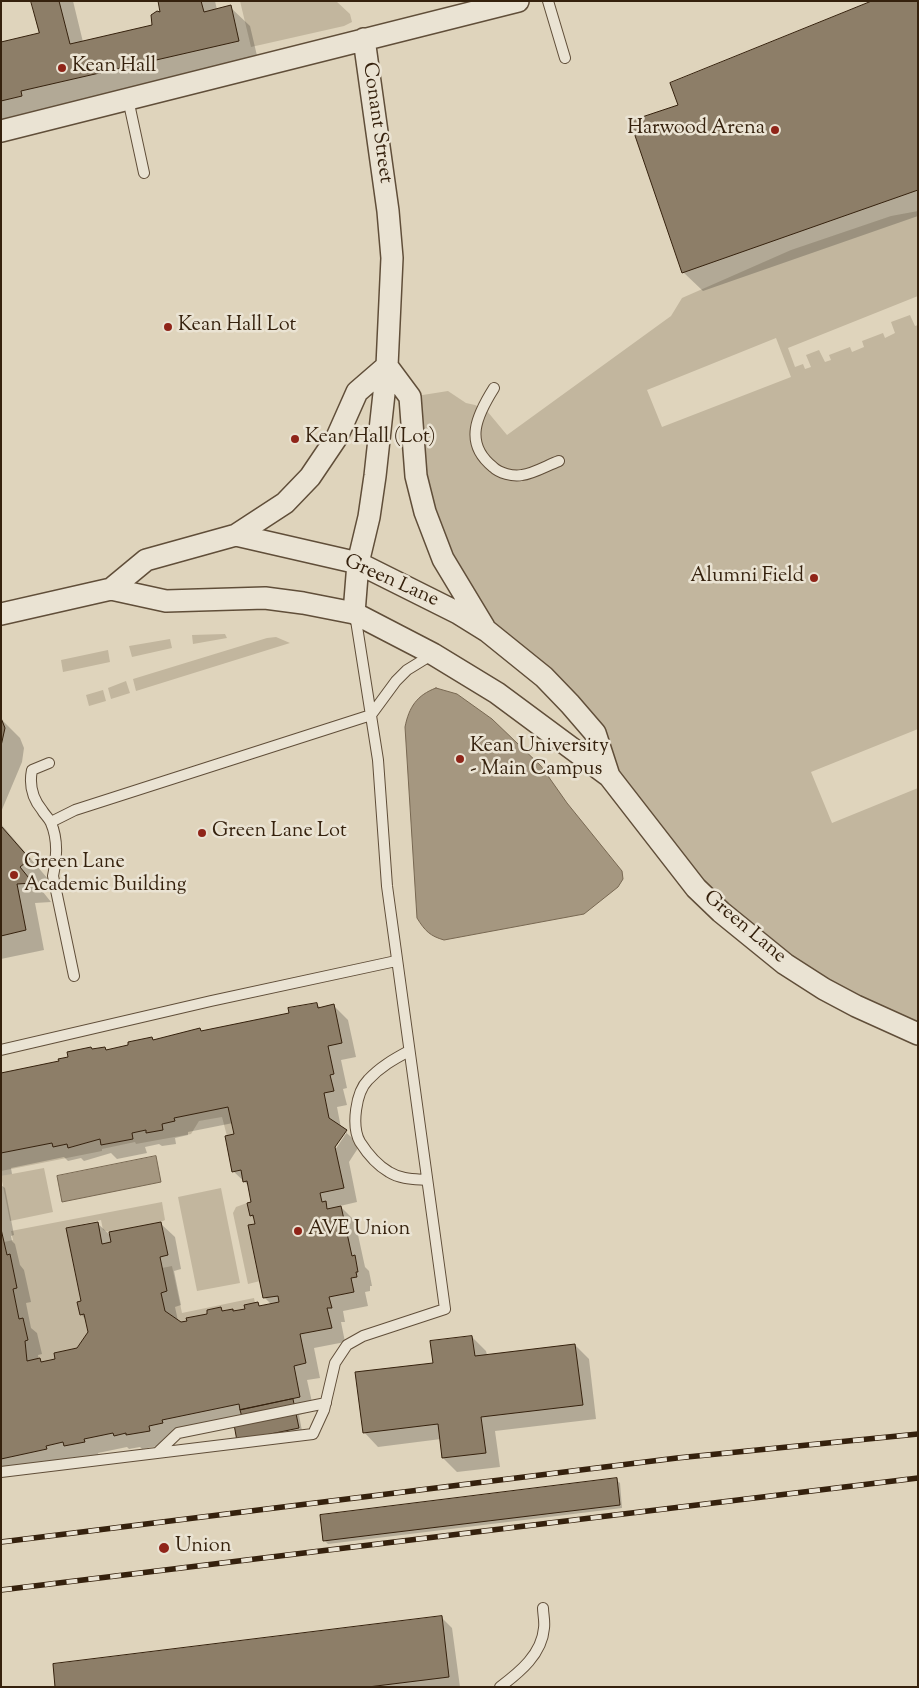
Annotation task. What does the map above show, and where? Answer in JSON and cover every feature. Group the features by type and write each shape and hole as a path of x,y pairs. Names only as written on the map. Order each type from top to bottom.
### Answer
{"street":[{"name":"Conant Street","path":"354,613 358,563 369,518 375,476 387,366 392,258 388,211 364,39 518,1"},
{"path":"1,131 364,39"},
{"path":"236,535 284,502 310,477 337,437 357,392 387,366 410,397 416,476 425,512 443,559 487,631"},
{"name":"Green Lane","path":"111,589 146,560 236,535 358,563 458,614 487,631 544,677 595,734 609,776"},
{"name":"Green Lane","path":"1,614 111,589 166,601 265,598 354,613 433,654 497,693 609,776 696,888 734,923 785,964 824,989 856,1006 918,1034"}],"lane":[{"path":"548,1 565,58"},
{"path":"128,99 144,173"},
{"path":"494,388 483,406 476,426 475,438 477,449 485,461 495,470 522,475 558,461"},
{"path":"1,1472 313,1434 319,1425 326,1403 335,1363 346,1345 363,1336 445,1309 396,961 387,886 378,760 354,613"},
{"path":"51,822 75,810 371,715 396,681 407,670 433,654"},
{"path":"49,763 32,770 29,781 36,803 51,822 56,844 56,864 53,876 74,976"},
{"path":"1,1050 211,1001 396,961"},
{"path":"409,1051 385,1065 367,1081 358,1099 356,1119 359,1140 374,1160 390,1173 408,1179 426,1180"},
{"path":"157,1453 178,1433 326,1403"},
{"path":"500,1687 528,1662 539,1648 544,1627 543,1608"}],"shaded area":[{"path":"240,1 336,1 350,14 352,22 344,26 251,47"},
{"path":"918,211 918,296 788,348 795,367 803,364 805,369 811,367 806,355 819,350 825,362 831,360 829,355 850,347 852,352 864,347 862,341 883,333 885,338 895,333 891,322 910,315 915,326 918,325 918,729 811,772 832,823 918,788 918,1034 760,944 609,776 595,733 487,631 443,559 410,397 448,391 466,403 487,411 507,435 671,316 682,298 791,250 891,216","holes":["776,338 791,377 662,427 647,390"]},
{"path":"225,634 227,638 193,644 192,635"},
{"path":"276,637 290,643 136,691 133,679 267,638"},
{"path":"170,639 172,648 132,657 129,646"},
{"path":"108,650 110,662 63,672 61,660"},
{"path":"126,681 130,693 111,699 108,688"},
{"path":"436,688 457,694 492,719 541,766 567,803 622,871 623,879 618,887 584,914 444,940 431,935 420,923 417,918 405,727 409,713 415,703 424,694"},
{"path":"103,690 106,701 89,706 86,695"},
{"path":"228,1107 234,1134 227,1136 222,1117 199,1121 191,1134 136,1144 135,1142 102,1149 102,1151 1,1171 1,1153 52,1143 53,1147 67,1144 69,1148 100,1139 102,1145 133,1139 132,1133 146,1130 146,1132 175,1120 174,1118"},
{"path":"156,1156 161,1182 62,1202 57,1176"},
{"path":"44,1168 53,1212 10,1221 1,1176"},
{"path":"221,1188 240,1283 197,1291 178,1197"},
{"path":"162,1202 165,1220 161,1222 109,1232 103,1230 101,1220 66,1228 81,1301 77,1302 80,1315 84,1314 88,1332 77,1348 54,1353 55,1359 41,1362 27,1361 25,1341 28,1339 23,1318 19,1319 13,1289 17,1288 10,1254 7,1255 4,1242 13,1240 11,1231"},
{"path":"247,1203 250,1216 253,1215 255,1224 248,1225 260,1281 248,1284 233,1213 236,1207"},
{"path":"172,1266 182,1313 254,1298 255,1303 245,1309 233,1311 232,1309 222,1311 221,1307 207,1310 207,1314 186,1318 187,1321 181,1322 165,1311 161,1293 167,1291 162,1268"}],"building":[{"name":"Kean Hall","path":"31,1 59,1 70,44 152,25 151,15 157,11 160,12 158,1 201,1 204,12 231,5 239,41 21,91 22,96 1,101 1,42 39,33"},
{"name":"Harwood Arena","path":"872,1 918,1 918,190 682,273 630,121 678,105 670,83"},
{"path":"1,718 5,728 1,746"},
{"name":"Green Lane Academic Building","path":"1,826 30,859 20,867 33,883 17,884 26,930 1,936"},
{"name":"AVE Union","path":"317,1003 318,1008 334,1004 342,1043 328,1046 334,1074 330,1075 334,1091 324,1093 329,1118 347,1130 335,1147 344,1188 320,1193 322,1202 326,1201 327,1209 341,1206 352,1256 355,1255 358,1272 356,1272 357,1277 351,1278 354,1292 329,1297 332,1308 327,1308 332,1328 300,1334 306,1363 294,1366 300,1397 240,1410 239,1404 162,1420 163,1423 149,1426 150,1431 114,1436 113,1433 84,1439 85,1442 64,1446 63,1442 46,1446 47,1449 1,1459 1,1229 7,1255 10,1254 17,1288 13,1289 19,1319 23,1318 28,1340 25,1341 27,1361 40,1358 41,1362 55,1359 54,1353 77,1348 88,1332 84,1314 80,1315 77,1302 81,1301 66,1228 98,1222 102,1244 111,1242 109,1232 161,1222 168,1255 160,1257 167,1291 161,1293 165,1311 181,1322 187,1321 186,1318 207,1314 207,1310 221,1307 222,1311 233,1309 233,1311 245,1309 244,1305 258,1302 259,1306 279,1302 278,1296 263,1298 248,1225 255,1224 253,1215 250,1216 247,1203 251,1202 247,1181 243,1182 241,1170 232,1172 225,1136 234,1134 228,1107 174,1118 175,1121 162,1124 163,1130 146,1133 146,1130 132,1133 133,1139 101,1145 100,1139 68,1148 67,1144 53,1147 52,1143 1,1153 1,1073 59,1061 58,1059 68,1057 67,1052 91,1047 92,1049 105,1047 106,1050 128,1045 128,1042 152,1037 153,1040 200,1028 201,1031 289,1013 288,1008"},
{"path":"472,1336 475,1356 575,1344 583,1405 481,1417 486,1453 442,1458 438,1424 363,1433 355,1372 433,1363 430,1341"},
{"path":"293,1399 299,1428 237,1441 233,1419 242,1417 240,1410"},
{"path":"617,1478 620,1505 323,1541 320,1515"},
{"path":"442,1616 449,1677 368,1687 55,1687 53,1664"}],"railway":[{"path":"1,1542 677,1458 918,1434"},
{"path":"1,1590 918,1478"}],"place":[{"name":"Kean Hall","path":"62,68"},
{"name":"Harwood Arena","path":"775,130"},
{"name":"Kean Hall Lot","path":"168,327"},
{"name":"Kean Hall (Lot)","path":"295,439"},
{"name":"Alumni Field","path":"814,578"},
{"name":"Kean University - Main Campus","path":"460,759"},
{"name":"Green Lane Lot","path":"202,833"},
{"name":"Green Lane Academic Building","path":"14,875"},
{"name":"AVE Union","path":"298,1231"},
{"name":"Union","path":"164,1548"}]}
